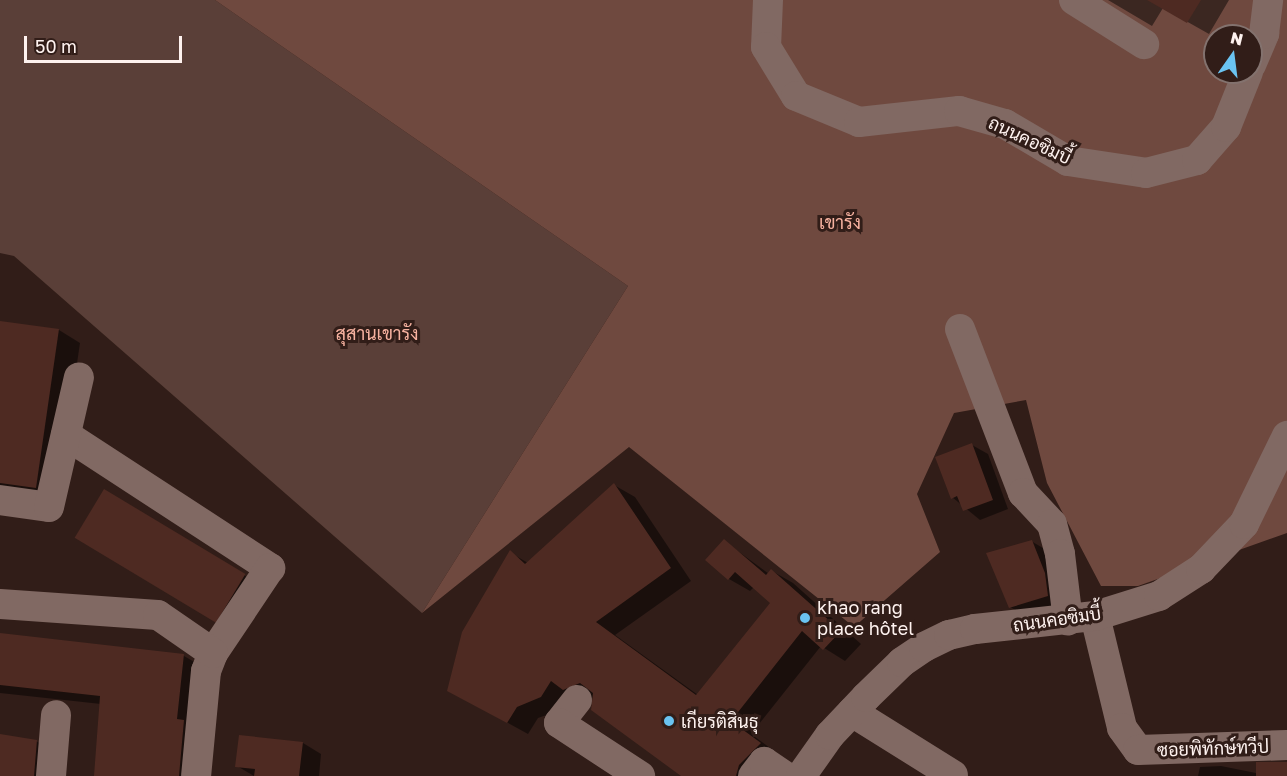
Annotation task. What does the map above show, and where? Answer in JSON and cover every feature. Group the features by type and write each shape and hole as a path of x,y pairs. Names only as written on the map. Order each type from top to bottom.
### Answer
{"street":[{"name":"ถนนคอซิมบี้","path":"768,0 766,47 796,96 859,122 958,111 1005,124 1068,161 1146,173 1197,160 1226,127 1243,84"},
{"path":"1074,0 1144,44"},
{"path":"1263,36 1268,0"},
{"path":"960,330 1023,492 1052,524 1081,619"},
{"path":"0,501 49,507 79,377"},
{"path":"66,435 270,568 213,653 206,671 196,776"},
{"name":"ถนนคอซิมบี้","path":"801,776 852,712 902,662 948,635 1081,619 1159,596 1201,569 1244,524 1287,436"},
{"path":"0,604 158,615 213,653"},
{"name":"ซอยพิทักษ์ทวีป","path":"1081,619 1122,728 1138,750 1178,763 1287,745"},
{"path":"577,700 559,723 640,776"},
{"path":"852,712 953,775"},
{"path":"51,776 56,715"},
{"path":"753,776 764,762 785,776"}],"green space":[{"name":"สุสานเขารัง","path":"0,0 215,0 628,286 422,613 14,256 0,253"},
{"name":"เขารัง","path":"215,0 1287,0 1287,533 1138,586 1101,586 1047,483 1026,400 954,413 917,494 940,552 854,627 629,447 422,613 628,286"}],"building":[{"path":"1147,0 1201,0 1187,23"},
{"path":"0,321 59,329 36,488 0,483"},
{"path":"972,443 993,500 963,511 957,496 951,499 935,457"},
{"path":"614,483 671,568 596,622 696,695 770,603 735,572 728,580 705,560 724,539 766,575 771,569 841,631 823,650 802,631 731,721 761,743 739,765 736,776 681,776 591,710 593,693 580,683 563,690 551,681 541,697 517,707 507,723 447,691 462,632 510,550 525,564"},
{"path":"104,489 245,574 216,623 75,538"},
{"path":"1032,540 1045,573 1048,596 1009,608 986,553"},
{"path":"0,633 184,654 177,719 184,720 179,776 94,776 100,696 0,685"},
{"path":"0,734 37,740 34,776 0,776"},
{"path":"239,735 303,742 299,776 254,776 255,769 235,767"},
{"path":"1256,762 1287,762 1287,776 1256,776"}],"place":[{"name":"khao rang place hôtel","path":"805,618"},
{"name":"เกียรติสินธุ","path":"669,721"}]}
